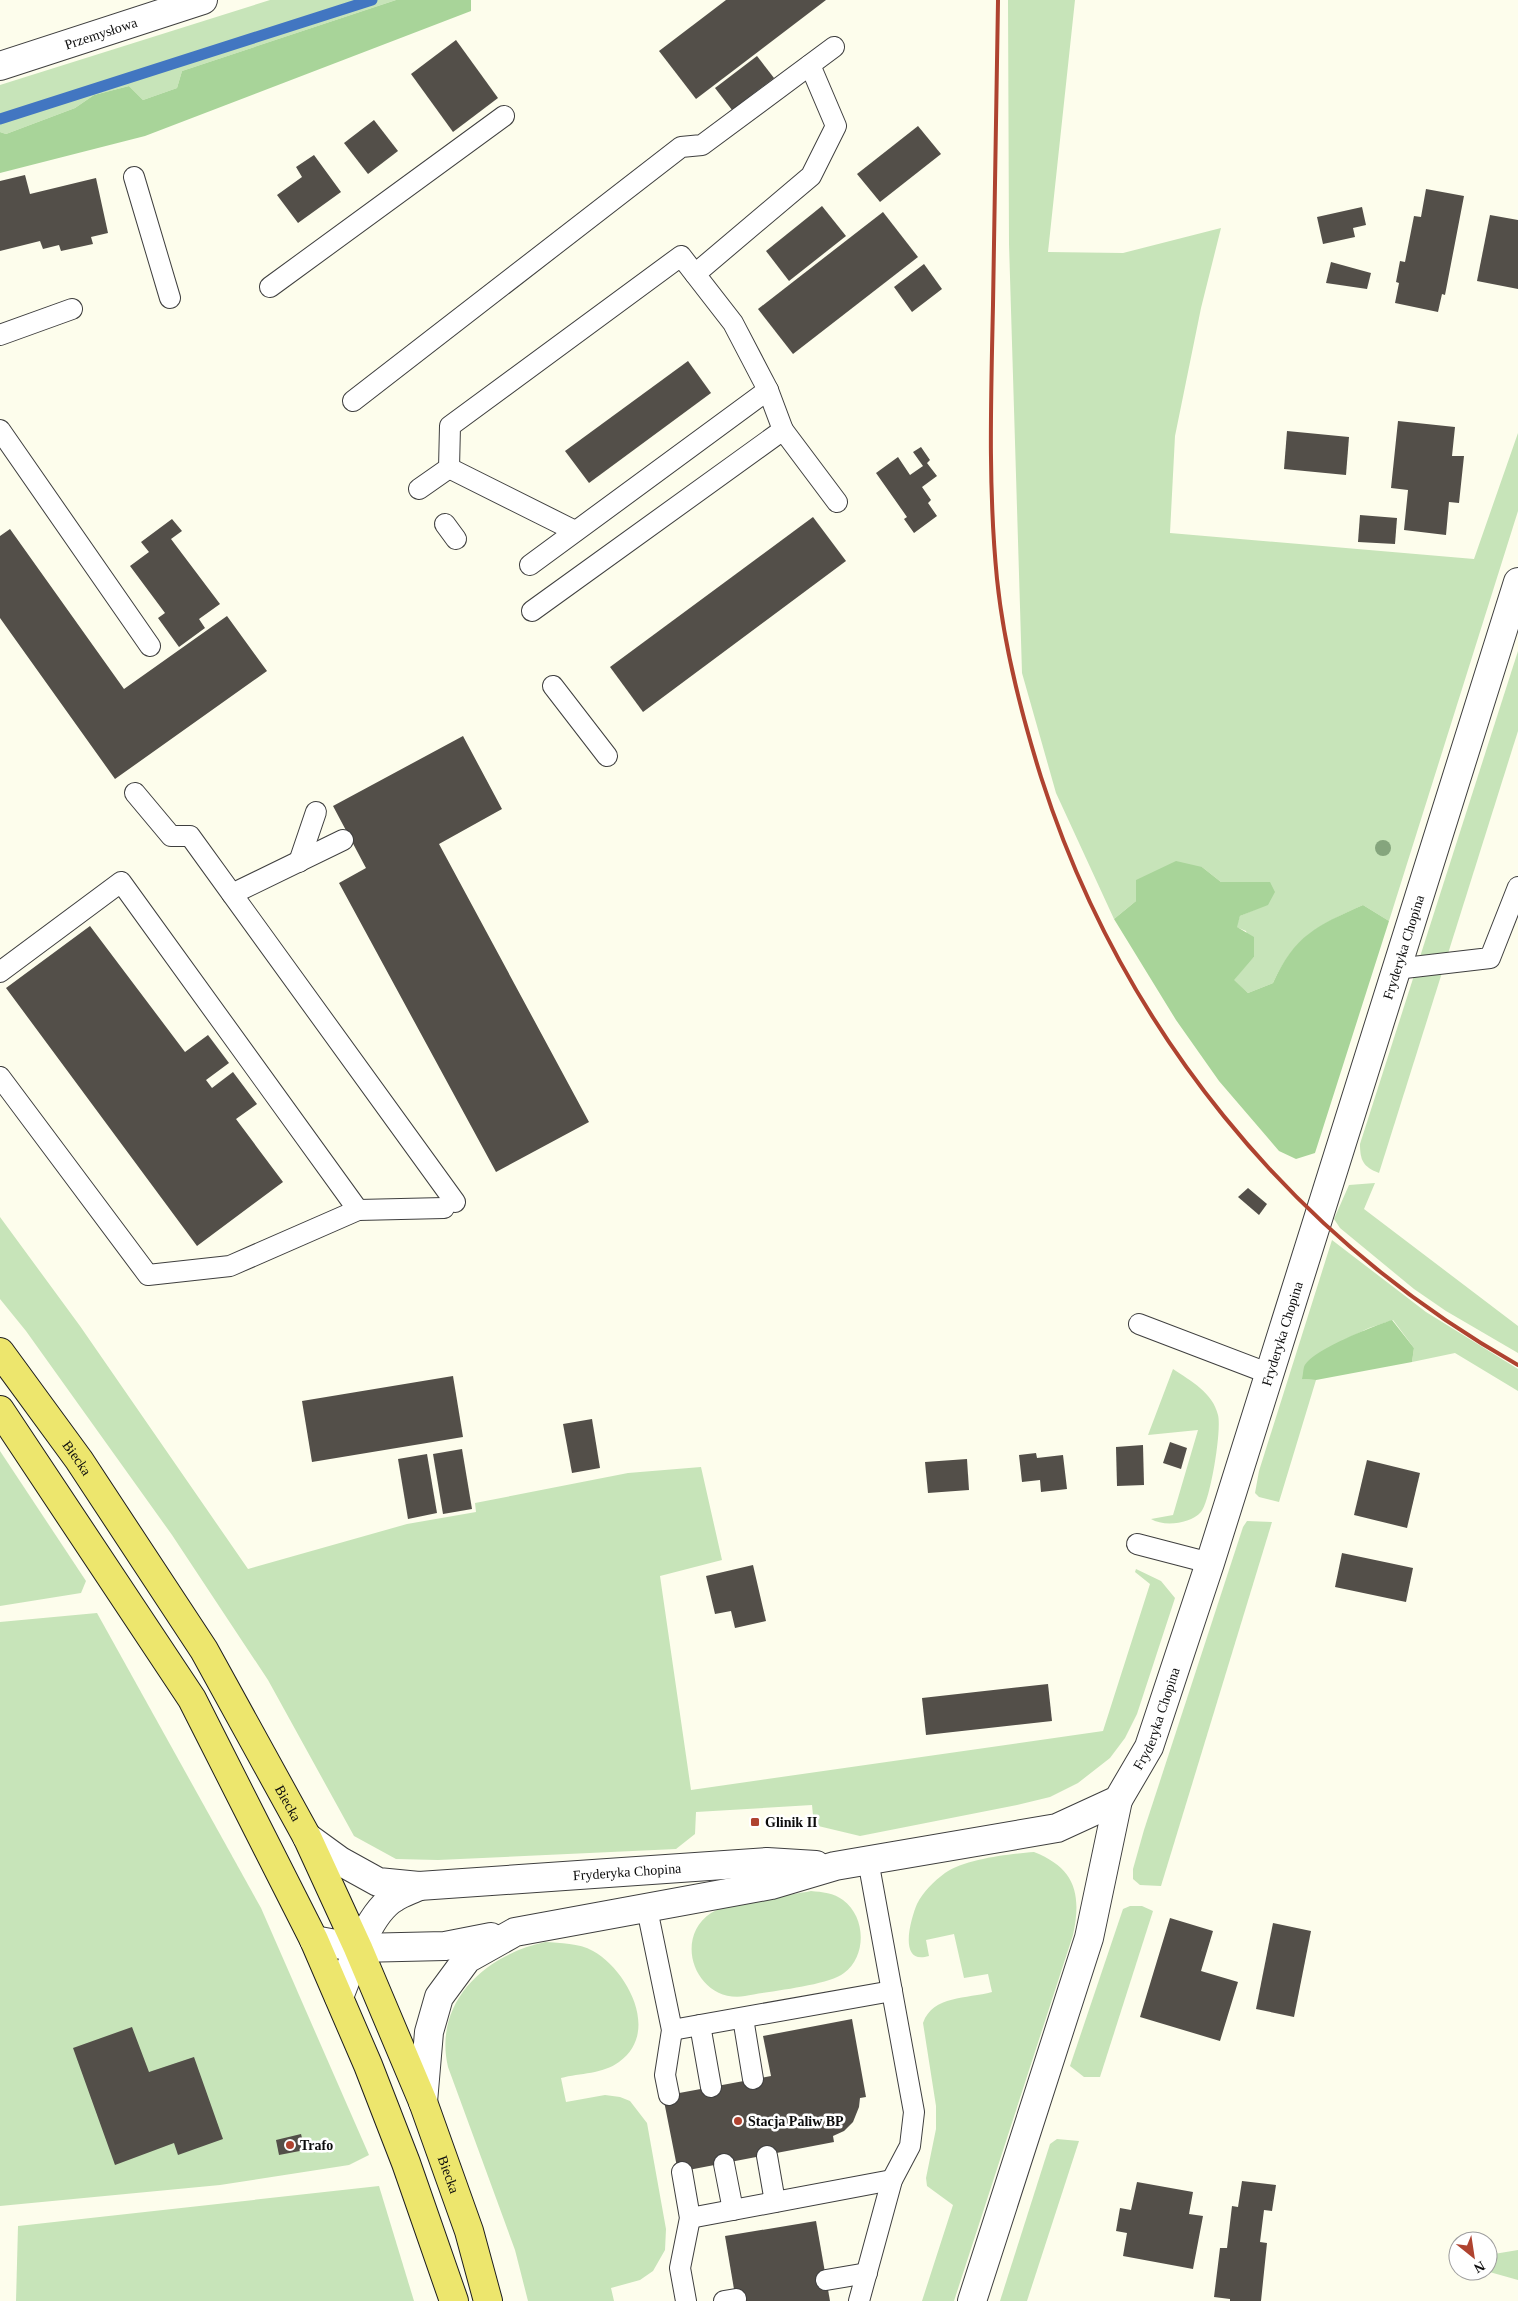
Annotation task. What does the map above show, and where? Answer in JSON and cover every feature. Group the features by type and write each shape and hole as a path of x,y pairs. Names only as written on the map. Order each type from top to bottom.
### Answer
{"main road":[{"name":"Biecka","path":"0,1352 79,1460 204,1650 306,1837 358,1948 423,2102 469,2231 488,2301"},
{"path":"0,1410 192,1699 314,1940 339,1997 406,2163 454,2301"}],"street":[{"name":"Przemysłowa","path":"0,66 203,0"},
{"name":"Fryderyka Chopina","path":"314,1940 358,1948 445,1946 772,1885 835,1866 1057,1828 1118,1800 1149,1747 1210,1563 1518,582"},
{"path":"972,2301 1088,1938 1118,1800"},
{"name":"Fryderyka Chopina","path":"306,1837 340,1861 378,1882 419,1886 767,1862 835,1866"},
{"name":"Fryderyka Chopina","path":"339,1997 358,1948 375,1919 392,1898 419,1886"},
{"name":"Fryderyka Chopina","path":"423,2102 429,2032 439,1997 467,1959 515,1932"}],"lane":[{"path":"353,401 680,147 702,145 834,47"},
{"path":"696,274 811,176 836,126 810,66"},
{"path":"270,287 504,116"},
{"path":"134,177 170,298"},
{"path":"449,468 450,426 681,256 733,323 768,390 784,430 837,502"},
{"path":"0,335 72,310"},
{"path":"530,565 768,390"},
{"path":"0,430 150,646"},
{"path":"532,611 784,430"},
{"path":"419,489 449,468"},
{"path":"449,468 575,531"},
{"path":"553,686 607,756"},
{"path":"0,1077 148,1276 230,1266 358,1210 449,1205 190,836 171,836 135,793"},
{"path":"299,862 316,812"},
{"path":"232,894 343,840"},
{"path":"0,972 121,882 358,1210"},
{"path":"1396,969 1490,958 1518,888"},
{"path":"1138,1324 1270,1374"},
{"path":"1136,1544 1210,1563"},
{"path":"859,2301 892,2180 910,2146 914,2112 868,1860"},
{"path":"647,1908 672,2030 665,2075 669,2095"},
{"path":"672,2030 892,1991"},
{"path":"743,2018 753,2079"},
{"path":"700,2025 711,2087"},
{"path":"767,2156 775,2202"},
{"path":"724,2164 733,2210"},
{"path":"682,2172 690,2218 680,2268 686,2301"},
{"path":"690,2218 892,2180"},
{"path":"826,2280 866,2273"}],"green space":[{"path":"270,0 396,0 182,71 177,88 143,100 129,86 94,95 75,108 6,134 0,132 0,85"},
{"path":"396,0 471,0 471,11 145,136 0,173 0,132 6,134 75,108 94,95 129,86 143,100 177,88 182,71"},
{"path":"1008,0 1075,0 1048,252 1123,253 1221,228 1201,308 1175,436 1170,533 1474,559 1518,433 1518,511 1389,921 1363,905 1333,919 1309,934 1299,943 1281,967 1273,983 1248,993 1233,980 1254,957 1246,931 1236,927 1240,916 1268,904 1221,882 1202,867 1136,901 1114,919 1056,793 1022,673 1009,244"},
{"path":"1518,651 1518,731 1379,1173 1369,1168 1362,1159 1360,1144"},
{"path":"1176,861 1202,867 1221,882 1270,882 1275,892 1268,905 1240,916 1237,927 1254,937 1254,957 1234,980 1248,993 1273,983 1281,967 1299,943 1332,919 1363,905 1389,921 1315,1153 1296,1159 1279,1151 1219,1081 1176,1020 1114,919 1136,901 1136,880"},
{"path":"1375,1183 1364,1209 1518,1326 1518,1353 1446,1311 1414,1289 1340,1228 1334,1219 1349,1185"},
{"path":"0,1217 80,1326 248,1569 407,1524 476,1512 475,1503 628,1473 701,1467 722,1560 660,1576 691,1790 1103,1731 1150,1584 1135,1572 1136,1569 1161,1581 1175,1598 1137,1714 1125,1738 1110,1758 1078,1783 1050,1797 860,1836 814,1825 812,1805 696,1812 695,1834 676,1849 438,1860 396,1859 354,1836 268,1680 172,1535 26,1331 0,1299"},
{"path":"1332,1240 1426,1312 1518,1369 1518,1391 1455,1353 1412,1362 1414,1348 1393,1320 1369,1328 1346,1339 1303,1379 1316,1380 1279,1502 1259,1497 1255,1493 1259,1471"},
{"path":"1392,1320 1414,1348 1412,1362 1316,1380 1302,1379 1304,1367 1318,1353 1344,1339"},
{"path":"1173,1369 1194,1383 1206,1394 1215,1407 1219,1423 1208,1495 1201,1512 1184,1522 1163,1523 1151,1519 1173,1515 1198,1430 1148,1435"},
{"path":"0,1451 86,1581 81,1593 0,1606"},
{"path":"1247,1521 1272,1522 1161,1886 1140,1885 1133,1879 1133,1869 1144,1830 1243,1527"},
{"path":"97,1613 261,1908 369,2155 349,2165 220,2185 0,2206 0,1622"},
{"path":"1034,1852 1048,1858 1059,1866 1067,1874 1072,1884 1076,1907 1073,1935 954,2301 922,2301 953,2205 927,2186 926,2178 936,2129 936,2106 923,2023 934,2007 952,2000 992,1992 988,1974 964,1978 954,1934 926,1940 929,1956 919,1957 913,1954 909,1939 912,1919 919,1900 926,1891 941,1876 954,1868 988,1858"},
{"path":"811,1891 836,1896 851,1907 856,1916 861,1936 860,1947 852,1966 844,1973 836,1978 812,1985 745,1996 728,1996 714,1990 703,1980 695,1968 692,1953 693,1938 699,1925 711,1913 744,1902"},
{"path":"1130,1906 1142,1906 1153,1911 1100,2077 1084,2077 1070,2066 1123,1909"},
{"path":"545,1942 582,1946 606,1960 627,1987 634,2002 638,2019 637,2035 631,2049 619,2062 599,2071 561,2078 566,2102 605,2095 620,2097 630,2101 647,2123 666,2229 665,2250 653,2271 640,2280 611,2288 614,2301 528,2301 515,2250 448,2067 445,2043 448,2022 456,2002 468,1985 484,1970 502,1958 523,1948"},
{"path":"1057,2139 1079,2141 1027,2301 1000,2301 1050,2144"},
{"path":"379,2186 414,2301 16,2301 18,2226"},
{"path":"1518,2250 1518,2280 1498,2274 1498,2253"}],"building":[{"path":"726,0 826,0 696,99 659,51"},
{"path":"456,40 498,98 453,132 411,74"},
{"path":"757,56 774,78 732,110 715,88"},
{"path":"374,120 398,151 368,174 344,143"},
{"path":"918,126 941,154 880,202 857,174"},
{"path":"314,155 341,192 298,223 277,195 302,177 296,167"},
{"path":"25,175 30,194 96,178 108,233 91,237 93,244 61,251 59,245 43,249 40,241 0,251 0,181"},
{"path":"1426,189 1464,196 1445,295 1442,294 1438,312 1395,303 1399,283 1396,282 1400,261 1405,262 1414,216 1421,217"},
{"path":"822,206 846,236 789,281 766,251"},
{"path":"1362,207 1366,225 1353,228 1355,237 1323,244 1317,217"},
{"path":"883,212 918,257 793,354 758,309"},
{"path":"1490,215 1518,220 1518,289 1477,281"},
{"path":"1331,262 1371,273 1367,289 1326,283"},
{"path":"924,264 942,289 912,312 894,287"},
{"path":"688,361 711,393 589,483 565,451"},
{"path":"1398,421 1455,427 1452,456 1464,456 1459,503 1449,502 1446,535 1404,530 1408,490 1391,488"},
{"path":"1287,431 1349,437 1346,475 1284,469"},
{"path":"921,447 930,460 927,463 937,476 922,487 931,500 928,503 937,516 914,533 904,519 907,517 876,473 898,457 910,475 923,466 913,452"},
{"path":"1360,515 1397,518 1395,544 1358,542"},
{"path":"813,517 846,561 643,712 610,667"},
{"path":"172,519 182,531 171,539 220,604 199,619 205,628 179,647 158,618 165,613 130,566 149,552 141,542"},
{"path":"10,529 124,689 227,616 267,671 115,779 0,618 0,536"},
{"path":"463,736 502,809 439,844 589,1122 496,1172 339,883 366,868 333,806"},
{"path":"90,926 185,1052 208,1035 229,1063 206,1080 212,1088 233,1072 257,1104 236,1119 283,1182 197,1246 6,988"},
{"path":"1248,1188 1267,1204 1259,1215 1238,1197"},
{"path":"453,1376 463,1437 312,1462 302,1401"},
{"path":"592,1419 600,1468 572,1473 563,1424"},
{"path":"1170,1442 1187,1448 1181,1469 1163,1463"},
{"path":"1143,1445 1144,1485 1117,1486 1116,1447"},
{"path":"462,1449 472,1509 443,1514 433,1454"},
{"path":"1036,1453 1037,1458 1063,1455 1067,1489 1041,1492 1040,1480 1022,1482 1019,1455"},
{"path":"427,1454 437,1513 408,1519 398,1459"},
{"path":"967,1459 969,1490 928,1493 925,1462"},
{"path":"1367,1460 1420,1473 1407,1528 1354,1515"},
{"path":"1342,1553 1413,1568 1406,1602 1335,1587"},
{"path":"753,1565 766,1621 735,1628 731,1611 715,1614 706,1576"},
{"path":"1048,1684 1052,1721 926,1735 922,1698"},
{"path":"1170,1918 1213,1931 1201,1971 1238,1982 1220,2041 1140,2017"},
{"path":"1273,1923 1311,1931 1294,2017 1256,2009"},
{"path":"852,2019 866,2097 860,2098 859,2107 853,2122 844,2131 833,2136 834,2142 678,2172 663,2096 771,2076 763,2036"},
{"path":"132,2027 149,2072 194,2057 223,2139 178,2155 174,2143 115,2165 73,2048"},
{"name":"Trafo","path":"301,2134 305,2150 279,2155 276,2140"},
{"path":"1242,2181 1276,2185 1272,2211 1264,2210 1260,2242 1267,2243 1261,2301 1230,2301 1230,2299 1214,2297 1220,2248 1227,2248 1232,2206 1238,2207"},
{"path":"1137,2182 1193,2192 1189,2214 1203,2216 1193,2269 1123,2256 1127,2233 1116,2231 1120,2208 1131,2210"},
{"path":"816,2221 830,2301 736,2301 725,2236"}],"waterway":[{"path":"0,119 372,0"}],"railway":[{"path":"998,0 991,442 992,511 997,579 1004,630 1014,680 1027,729 1041,777 1075,869 1117,956 1167,1039 1224,1116 1288,1188 1359,1254 1435,1313 1518,1365"}],"place":[{"name":"Glinik II","path":"755,1822"},
{"name":"Stacja Paliw BP","path":"738,2121"},
{"name":"Trafo","path":"290,2145"}]}
